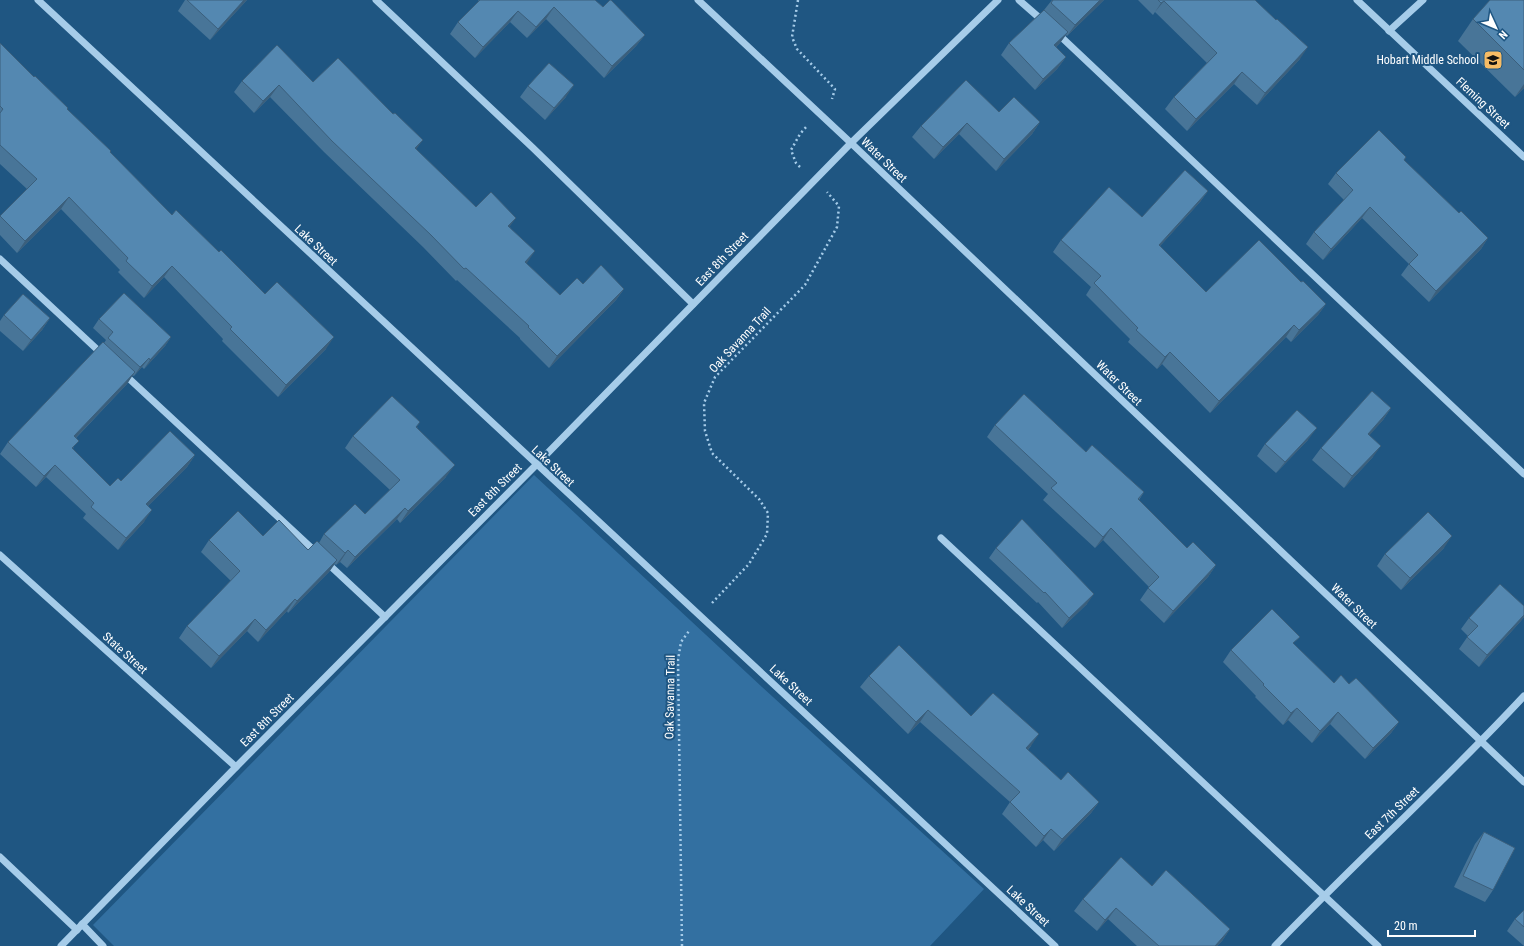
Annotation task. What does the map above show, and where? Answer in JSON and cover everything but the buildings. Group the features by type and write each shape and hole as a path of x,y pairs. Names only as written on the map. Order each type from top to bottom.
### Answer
{"street":[{"name":"Lake Street","path":"38,0 536,465 1055,946"},
{"path":"376,0 539,153 693,304"},
{"name":"Water Street","path":"698,0 851,143 1524,782"},
{"name":"East 8th Street","path":"61,946 384,617 536,465 814,180 998,0"},
{"path":"1019,0 1075,50 1524,474"},
{"name":"Fleming Street","path":"1357,0 1524,157"},
{"path":"1389,31 1423,0"},
{"path":"0,259 105,356"},
{"path":"116,367 384,617"},
{"path":"941,538 1378,946"},
{"name":"State Street","path":"0,555 236,767"},
{"name":"East 7th Street","path":"1275,946 1324,895 1481,742 1524,696"},
{"path":"0,857 77,930"},
{"path":"82,924 103,946"}],"path":[{"name":"Oak Savanna Trail","path":"682,946 678,660 681,642 699,616 749,564 767,534 768,513 759,499 712,453 705,431 704,403 716,377 805,285 837,227 839,206 830,194 796,163 790,150 800,134 833,98 835,89 797,50 792,37 798,0"}],"shaded area":[{"path":"534,475 762,687 984,889 930,946 114,946 93,925"}],"place":[{"name":"Hobart Middle School","path":"1493,60"}]}
